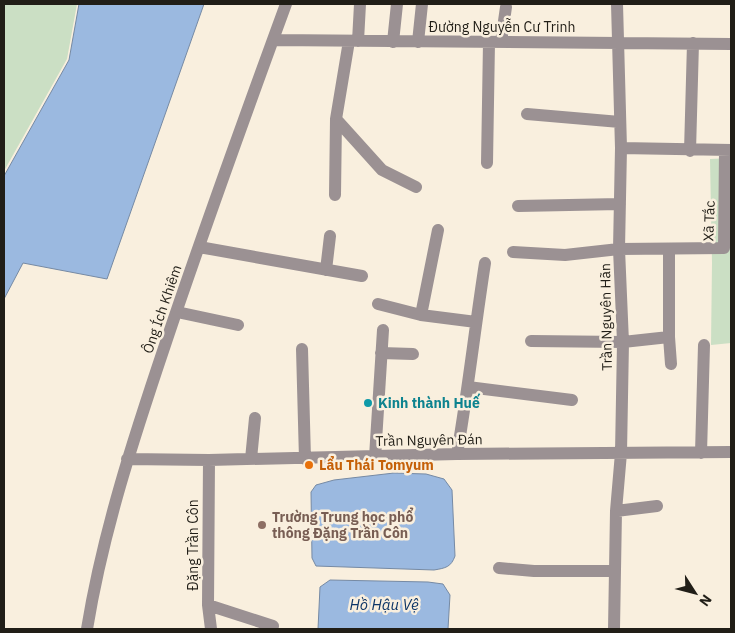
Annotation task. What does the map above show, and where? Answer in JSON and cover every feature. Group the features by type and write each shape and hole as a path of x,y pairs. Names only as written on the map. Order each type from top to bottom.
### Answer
{"street":[{"name":"Ông Ích Khiêm","path":"87,629 106,534 127,459 199,246 286,4"},
{"path":"335,195 336,119 360,4"},
{"path":"393,42 397,4"},
{"path":"418,42 422,4"},
{"name":"Trần Nguyên Hãn","path":"614,629 616,510 622,453 623,342 619,250 621,148 617,4"},
{"path":"487,163 495,42 506,7"},
{"name":"Đường Nguyễn Cư Trinh","path":"273,40 731,44"},
{"path":"690,151 693,43"},
{"path":"527,114 620,122"},
{"path":"336,119 382,170 416,187"},
{"path":"621,148 690,151 728,150"},
{"name":"Xã Tắc","path":"513,252 565,255 619,250 724,248 728,150"},
{"path":"518,206 620,204"},
{"path":"421,315 438,230"},
{"path":"326,270 330,236"},
{"path":"199,246 362,276"},
{"path":"669,249 669,337 671,364"},
{"path":"457,454 485,263"},
{"path":"378,304 421,315 476,322"},
{"path":"176,312 238,325"},
{"path":"375,457 382,330"},
{"path":"531,341 623,342 669,337"},
{"path":"702,453 704,345"},
{"path":"302,349 305,459"},
{"path":"381,353 413,354"},
{"path":"468,387 572,400"},
{"path":"251,459 255,418"},
{"name":"Trần Nguyên Đán","path":"127,459 305,459 457,454 731,452"},
{"name":"Đặng Trần Côn","path":"209,460 208,605 211,629"},
{"path":"616,510 657,506"},
{"path":"499,568 534,571 614,571"},
{"path":"208,605 273,626"}],"green space":[{"path":"4,4 77,4 67,59 4,171"},
{"path":"731,158 731,343 711,345 710,159"}],"water":[{"path":"79,4 204,4 107,279 23,263 4,299 4,176 69,60"},
{"path":"394,473 426,474 444,479 452,490 455,556 452,563 445,568 434,570 316,566 312,558 311,492 316,485 334,480"},
{"name":"Hồ Hậu Vệ","path":"330,580 443,584 450,595 448,629 318,629 320,587"}],"place":[{"name":"Kinh thành Huế","path":"368,403"},
{"name":"Lẩu Thái Tomyum","path":"309,465"},
{"name":"Trường Trung học phổ thông Đặng Trần Côn","path":"262,525"}]}
